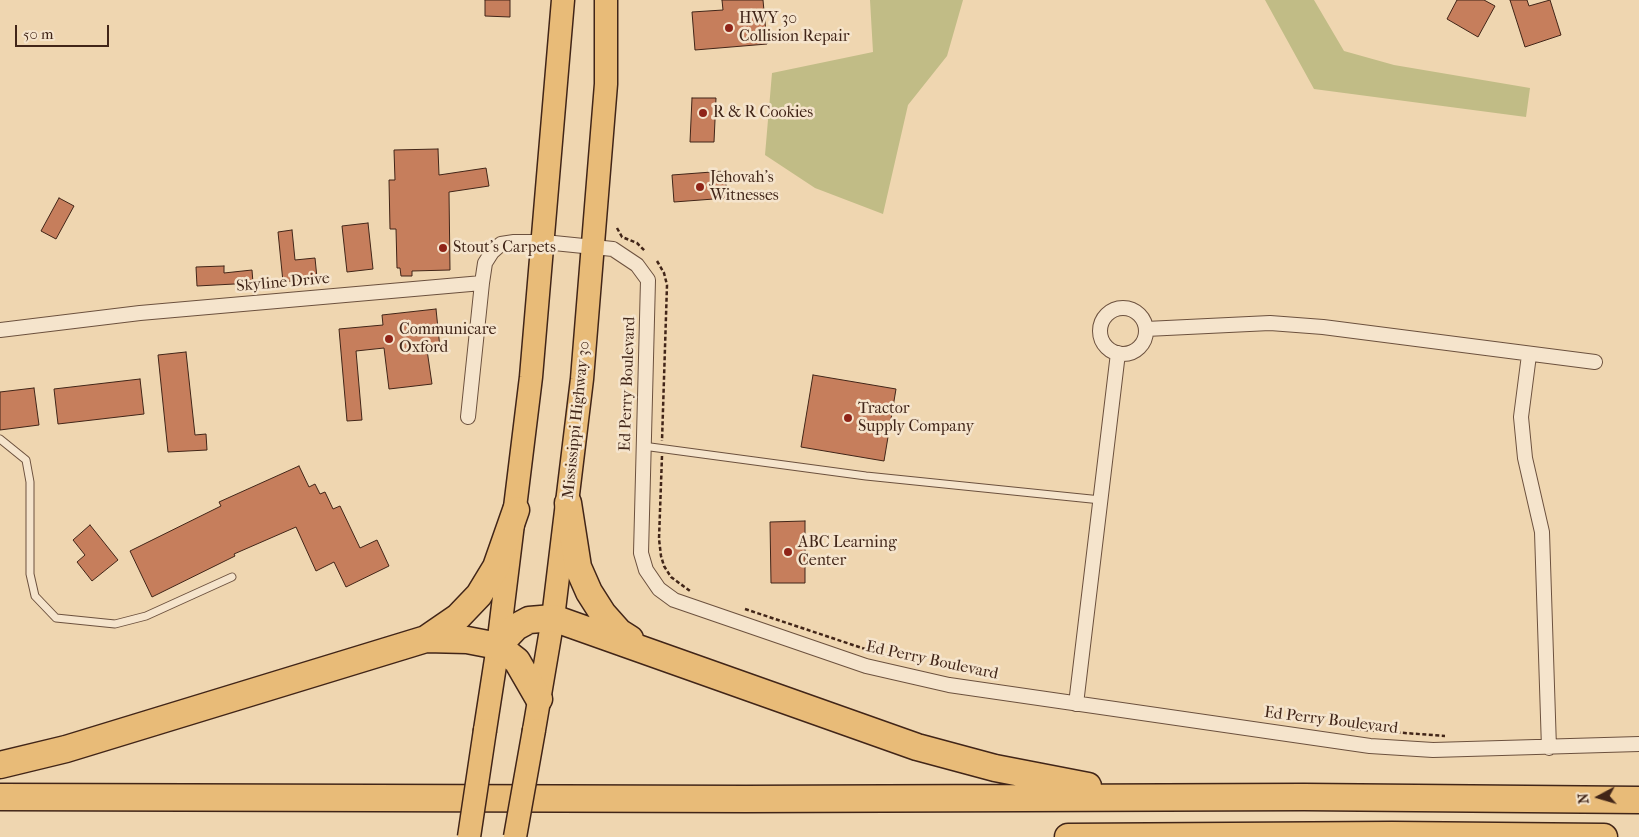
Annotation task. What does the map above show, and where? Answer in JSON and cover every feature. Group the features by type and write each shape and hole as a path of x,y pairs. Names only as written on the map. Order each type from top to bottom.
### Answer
{"highway":[{"path":"568,503 578,567 589,592 603,614 619,632 645,649"},
{"path":"0,765 66,749 426,639 458,617 479,595 496,567 516,510"},
{"path":"498,646 516,627 529,620 553,618 645,649 917,747 994,768 1069,784 1178,799"},
{"path":"426,639 468,640 498,646 517,661 539,699"},
{"path":"0,796 1178,799 1304,797 1639,800"},
{"path":"1068,837 1604,837"}],"main road":[{"path":"469,837 498,646 516,510 544,242 563,0"},
{"name":"Mississippi Highway 30","path":"515,837 553,618 568,503 594,246 606,84 606,0"}],"street":[{"name":"Ed Perry Boulevard","path":"544,242 613,249 637,265 648,280 641,553 646,570 659,589 674,600 866,666 949,685 1076,704 1370,746 1433,750 1639,744"},
{"path":"468,417 485,263 492,252 501,244 544,242"},
{"name":"Skyline Drive","path":"0,330 140,313 482,283"},
{"path":"1120,308 1128,308 1141,316 1146,329 1146,336 1138,349 1125,354 1118,354 1105,345 1101,338 1100,330 1106,315 1120,308"},
{"path":"1146,329 1270,323 1323,327 1594,362"},
{"path":"1076,704 1118,354"},
{"path":"1529,355 1521,416 1524,458 1542,532 1549,748"}],"lane":[{"path":"0,439 26,460 30,482 30,574 35,596 56,618 115,624 146,616 232,577"},
{"path":"643,446 866,476 1101,500"}],"path":[{"path":"617,228 622,237 637,243 645,250"},
{"path":"751,611 893,658"},
{"path":"1345,728 1445,736"}],"shaded area":[{"path":"870,0 963,0 947,56 908,105 883,214 815,188 765,155 772,73 873,52"},
{"path":"1265,0 1314,0 1344,51 1394,65 1530,88 1526,117 1314,89"}],"building":[{"path":"485,0 510,0 510,17 485,16"},
{"name":"HWY 30 Collision Repair","path":"722,0 763,0 767,44 695,50 692,12 723,10"},
{"path":"1457,0 1484,0 1495,6 1478,37 1447,19"},
{"path":"1510,0 1527,0 1529,6 1550,0 1561,35 1525,47"},
{"path":"692,98 716,98 714,142 690,142"},
{"path":"438,149 439,175 486,168 489,186 449,192 450,270 412,271 412,276 401,276 400,268 397,268 396,229 390,229 389,180 395,180 394,150"},
{"name":"Jehovah's Witnesses","path":"725,171 727,198 674,202 672,175"},
{"path":"59,198 74,206 56,239 41,231"},
{"path":"368,223 373,269 347,272 342,226"},
{"path":"292,230 295,260 315,258 317,278 283,282 278,232"},
{"path":"224,266 224,273 252,270 253,283 197,286 196,267"},
{"path":"436,309 440,348 427,350 432,384 389,389 384,348 356,351 362,420 347,421 339,329 383,325 382,315"},
{"path":"186,352 195,435 206,434 207,450 168,452 158,355"},
{"name":"Tractor Supply Company","path":"813,375 896,389 884,461 801,447"},
{"path":"140,379 144,414 58,424 54,389"},
{"path":"34,388 39,425 0,430 0,392"},
{"path":"299,466 309,487 315,484 320,494 325,492 333,509 340,506 360,548 377,540 389,566 346,587 334,562 316,571 296,527 234,554 235,556 152,597 130,551 221,506 219,502"},
{"name":"ABC Learning Center","path":"805,521 805,583 771,583 770,522"},
{"path":"90,525 118,560 92,581 77,562 85,555 73,540"}],"place":[{"name":"HWY 30 Collision Repair","path":"729,28"},
{"name":"R & R Cookies","path":"703,113"},
{"name":"Jehovah's Witnesses","path":"700,187"},
{"name":"Stout's Carpets","path":"443,248"},
{"name":"Communicare Oxford","path":"389,339"},
{"name":"Tractor Supply Company","path":"848,418"},
{"name":"ABC Learning Center","path":"788,552"}]}
